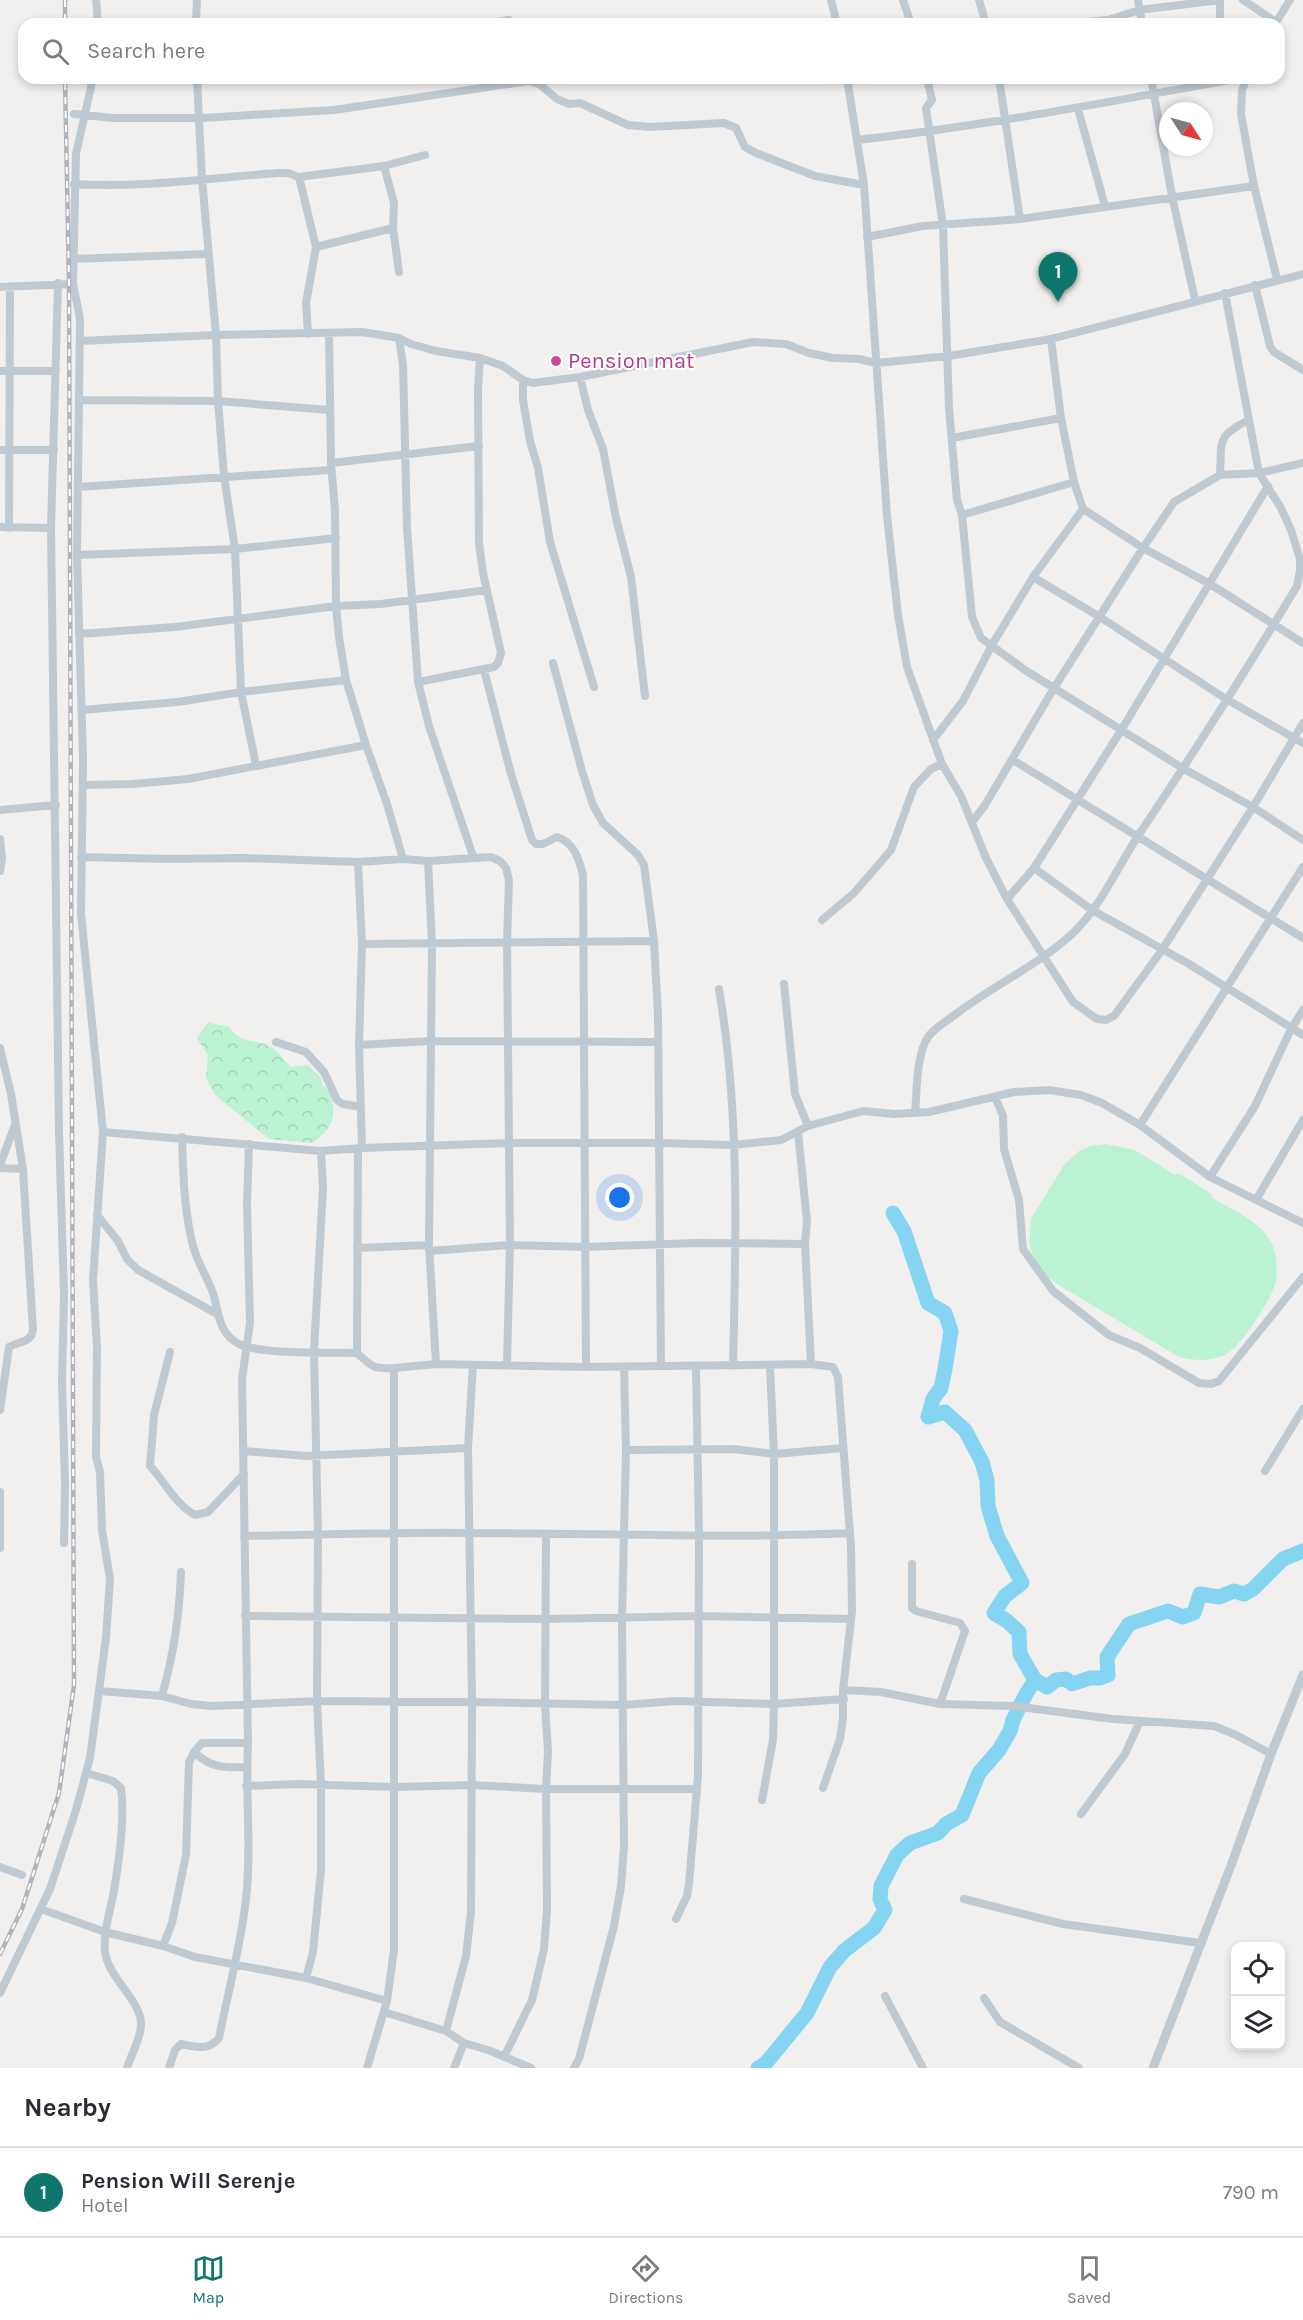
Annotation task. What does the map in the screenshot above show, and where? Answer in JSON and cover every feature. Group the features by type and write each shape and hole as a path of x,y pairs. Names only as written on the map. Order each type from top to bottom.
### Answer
{"street":[{"path":"96,0 98,18"},
{"path":"196,18 197,0"},
{"path":"831,0 836,18"},
{"path":"903,0 909,18"},
{"path":"979,0 984,18"},
{"path":"1138,0 1141,18"},
{"path":"1243,0 1268,18"},
{"path":"1278,18 1290,0"},
{"path":"1114,18 1139,10 1220,1 1220,18"},
{"path":"0,1993 50,1889 87,1773 100,1691 110,1579 102,1530 100,1472 96,1457 97,1347 93,1280 103,1132 82,926 83,785 77,555 80,319 73,284 72,259 78,115 91,84"},
{"path":"198,84 201,118 202,179 216,335 224,476 235,549 241,692 256,765"},
{"path":"78,115 201,118 334,111 510,84"},
{"path":"539,84 557,99 569,104 580,103 628,125 649,127 689,123 724,123 736,128 745,147 756,153 815,176 864,185"},
{"path":"848,84 864,185 887,516 898,615 907,667 942,764 973,820 986,858 1007,899 1074,1002 1097,1019 1106,1020 1114,1016 1162,950 1253,807 1303,723"},
{"path":"929,84 932,96 926,108 943,226 949,408 957,500 962,514 972,617 981,638 1054,688 1184,769 1253,807 1303,840"},
{"path":"1000,84 1020,219"},
{"path":"1152,84 1172,196 1195,300"},
{"path":"856,140 929,132 1078,109 1205,84"},
{"path":"1244,84 1241,114 1254,186 1278,279"},
{"path":"1078,109 1105,206"},
{"path":"74,184 112,186 278,173 288,173 299,177 384,166 425,155"},
{"path":"384,166 394,203 393,228 399,272"},
{"path":"299,177 316,247 306,303 308,334"},
{"path":"867,237 923,226 1020,219 1254,186"},
{"path":"316,247 393,228"},
{"path":"72,259 209,254"},
{"path":"80,341 362,332 399,338 436,351 480,358 502,366 523,380 533,383 580,377 753,342 786,344 809,353 876,363 949,356 1051,339 1303,274"},
{"path":"58,283 51,528 59,1131 64,1295 64,1543"},
{"path":"0,287 73,284"},
{"path":"1255,285 1270,346 1274,352 1303,370"},
{"path":"10,286 9,450 4,528 51,528"},
{"path":"915,1113 922,1053 928,1037 990,990 1045,958 1074,932 1092,910 1184,769 1297,586 1301,559 1291,530 1259,473 1225,293"},
{"path":"328,333 331,466 336,537 336,606 346,680 403,859"},
{"path":"399,338 403,365 404,454 411,600 418,682 429,726 473,856"},
{"path":"1051,339 1061,418 1074,482 1083,509 1143,548 1210,584 1303,643"},
{"path":"418,682 484,670 498,663 501,653 479,543 478,389 480,358"},
{"path":"0,371 56,371"},
{"path":"580,377 588,410 603,449 616,518 631,577 645,696"},
{"path":"523,380 530,441 538,468 550,542 594,687"},
{"path":"79,400 218,401 329,410"},
{"path":"952,438 1061,418"},
{"path":"1220,475 1224,436 1229,430 1249,420"},
{"path":"78,487 331,466 404,454 479,446"},
{"path":"0,450 54,450"},
{"path":"973,820 985,805 1054,688 1174,502 1220,475 1259,473 1303,463"},
{"path":"962,514 1074,482"},
{"path":"1007,899 1034,868 1078,799 1165,660 1268,486"},
{"path":"933,740 963,701 992,645 1034,578 1083,509"},
{"path":"77,555 235,549 336,537"},
{"path":"1034,578 1100,617 1226,699 1303,743"},
{"path":"79,634 175,627 336,606 381,604 487,590"},
{"path":"553,663 593,805 603,823 638,855 644,865 654,941 658,1042 661,1366"},
{"path":"484,670 511,774 532,840 536,844 543,844 556,837 562,839 578,855 583,875 585,894 583,1144 586,1367"},
{"path":"81,710 178,702 346,680"},
{"path":"83,785 133,784 188,779 366,745"},
{"path":"1013,760 1303,938"},
{"path":"822,920 854,893 885,858 891,850 914,787 931,769 942,764"},
{"path":"0,810 56,805"},
{"path":"0,839 2,859 0,871"},
{"path":"81,857 244,858 358,862 403,859 428,861 473,856 490,857 500,861 506,868 509,895 507,942 510,1245 507,1365"},
{"path":"428,861 432,943 429,1248 436,1364"},
{"path":"358,862 362,944 357,1353 368,1365 377,1368 436,1364 586,1367 811,1364 833,1367 837,1371 850,1533 851,1619 840,1739 823,1788"},
{"path":"1140,1125 1303,867"},
{"path":"1034,868 1092,910 1303,1035"},
{"path":"362,944 654,941"},
{"path":"784,984 795,1094 808,1126"},
{"path":"719,989 727,1035 734,1145 736,1244 733,1366"},
{"path":"1210,1177 1255,1106 1291,1029 1303,1010"},
{"path":"359,1045 508,1040 583,1043 658,1042"},
{"path":"276,1042 306,1052 324,1072 337,1100 343,1104 361,1107"},
{"path":"0,1048 23,1169 32,1336 9,1347 0,1410"},
{"path":"103,1132 182,1137 321,1151 509,1143 734,1145 781,1140 808,1126 863,1111 894,1114 915,1113 939,1110 1014,1092 1049,1090 1081,1095 1102,1103 1140,1125 1210,1177 1303,1223"},
{"path":"995,1097 1003,1116 1004,1149 1019,1200 1023,1249 1053,1292 1109,1335 1140,1348 1199,1383 1211,1384 1219,1381 1303,1277"},
{"path":"1256,1200 1303,1120"},
{"path":"16,1123 0,1166 23,1169"},
{"path":"798,1132 807,1221 805,1244 811,1364"},
{"path":"182,1137 192,1242 214,1296 217,1314 225,1333 232,1340 246,1346 265,1350 357,1353"},
{"path":"169,2068 175,2050 181,2044 205,2048 213,2045 219,2038 247,1896 248,1703 242,1379 250,1323 247,1203 249,1144"},
{"path":"306,1978 313,1952 321,1870 314,1351 322,1207 321,1151"},
{"path":"97,1215 118,1240 127,1258 138,1270 217,1314"},
{"path":"357,1248 805,1244"},
{"path":"170,1352 154,1415 150,1466 170,1494 186,1510 195,1515 208,1512 244,1474"},
{"path":"446,2031 466,1956 471,1912 471,1533 468,1448 473,1365"},
{"path":"676,1919 687,1896 689,1884 697,1789 699,1535 696,1366"},
{"path":"762,1800 773,1740 774,1704 774,1454 770,1366"},
{"path":"574,2068 579,2059 588,2020 605,1966 621,1886 624,1848 622,1618 626,1450 624,1367"},
{"path":"367,2068 387,2001 394,1950 394,1368"},
{"path":"1265,1471 1303,1409"},
{"path":"244,1451 317,1455 468,1448"},
{"path":"626,1450 734,1449 774,1454 843,1448"},
{"path":"0,1492 0,1548"},
{"path":"244,1536 471,1533 624,1535 850,1533"},
{"path":"504,2057 532,2000 544,1949 547,1910 548,1750 544,1619 546,1534"},
{"path":"912,1564 912,1608 915,1611 960,1623 965,1631 940,1704"},
{"path":"162,1696 172,1660 179,1620 181,1572"},
{"path":"245,1616 544,1619 698,1616 851,1619"},
{"path":"1153,2068 1303,1675"},
{"path":"843,1690 882,1692 940,1704 1013,1706 1140,1721 1214,1726 1271,1754"},
{"path":"100,1691 162,1696 191,1704 212,1706 317,1701 545,1705 623,1705 676,1701 774,1704 844,1699"},
{"path":"1081,1814 1125,1754 1140,1721"},
{"path":"163,1946 172,1923 186,1855 188,1772 194,1752 202,1743 248,1743"},
{"path":"194,1752 206,1763 213,1765 232,1768 247,1767"},
{"path":"87,1773 113,1781 121,1788 115,1884 105,1932 105,1955 117,1980 141,2014 142,2026 127,2068"},
{"path":"246,1786 471,1785 546,1789 623,1787 697,1789"},
{"path":"0,1867 22,1875"},
{"path":"964,1899 1062,1924 1200,1943"},
{"path":"41,1909 105,1932 163,1946 195,1957 306,1978 387,2001"},
{"path":"885,1996 923,2068"},
{"path":"984,1998 1000,2022 1079,2068"},
{"path":"384,2012 446,2031 465,2043 531,2068"},
{"path":"454,2068 465,2043"}],"green space":[{"path":"208,1022 229,1027 243,1039 269,1046 291,1067 308,1065 321,1078 323,1086 329,1088 333,1113 330,1125 320,1137 312,1143 269,1139 215,1095 206,1078 208,1055 197,1038"},
{"path":"1106,1144 1135,1150 1175,1175 1178,1173 1212,1194 1211,1197 1253,1222 1272,1244 1277,1269 1275,1285 1248,1332 1228,1353 1204,1360 1179,1357 1057,1284 1046,1276 1033,1256 1029,1245 1031,1219 1064,1165 1079,1151 1091,1146"}],"waterway":[{"path":"758,2068 766,2063 807,2013 830,1967 845,1950 874,1928 885,1910 880,1899 881,1886 897,1855 910,1843 938,1833 946,1824 962,1815 979,1773 999,1750 1035,1680 1020,1654 1019,1632 994,1613 1005,1596 1022,1583 997,1536 988,1506 987,1480 982,1462 965,1430 945,1412 928,1417 933,1399 941,1388 951,1331 945,1313 928,1303 904,1231 893,1213"},
{"path":"1035,1680 1047,1687 1056,1680 1066,1679 1072,1684 1108,1675 1107,1657 1129,1624 1168,1611 1183,1617 1194,1613 1200,1594 1219,1597 1234,1591 1244,1594 1253,1589 1283,1559 1303,1551"}],"railway":[{"path":"65,0 65,18"},
{"path":"0,1954 22,1909 59,1793 74,1685 69,283 65,84"}],"place":[{"name":"Pension Will Serenje","path":"1058,302"},
{"name":"Pension mat","path":"556,361"}]}
